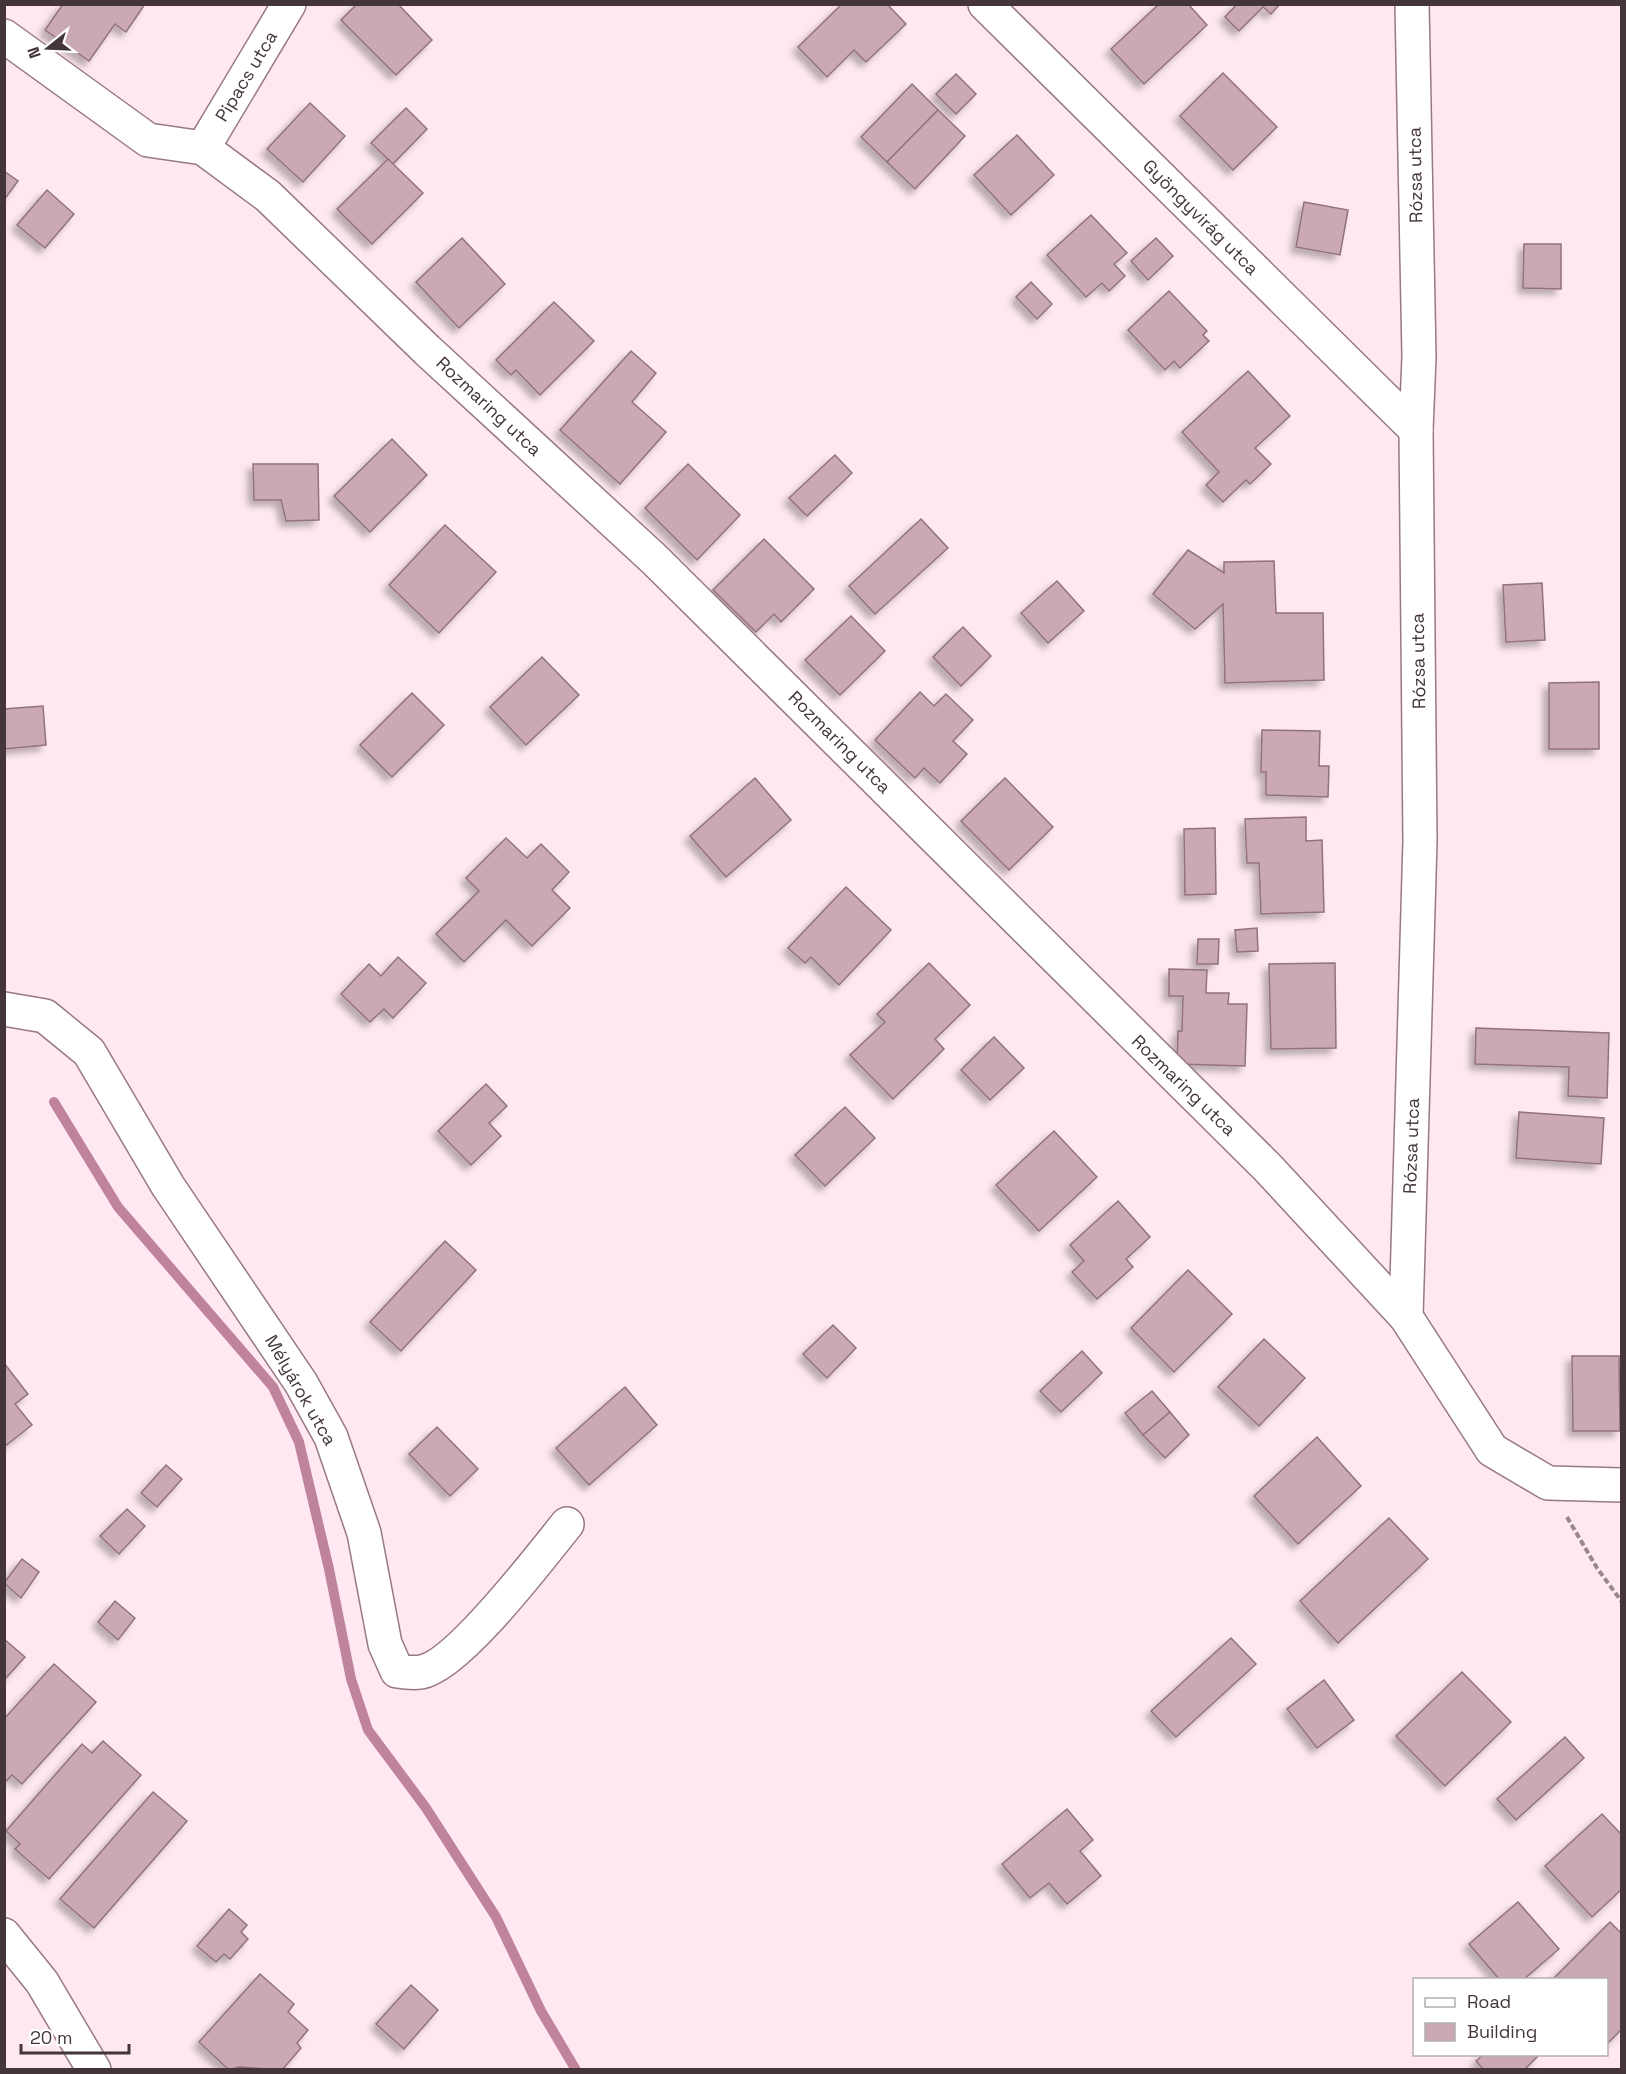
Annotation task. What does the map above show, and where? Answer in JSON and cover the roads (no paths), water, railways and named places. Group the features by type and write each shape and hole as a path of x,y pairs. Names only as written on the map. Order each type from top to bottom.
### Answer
{"street":[{"name":"Pipacs utca","path":"203,148 289,4"},
{"name":"Gyöngyvirág utca","path":"985,4 1416,430"},
{"name":"Rózsa utca","path":"1406,1317 1420,841 1416,430 1419,357 1412,4"},
{"name":"Rozmaring utca","path":"4,36 148,140 203,148 267,196 428,350 654,559 1268,1168 1406,1317 1492,1450 1548,1483 1622,1485"},
{"name":"Mélyárok utca","path":"4,1009 45,1016 89,1052 168,1186 240,1288 302,1383 331,1437 364,1533 385,1644 397,1671 421,1672 444,1661 492,1614 567,1524"},
{"path":"4,1935 42,1982 94,2070"}],"waterway":[{"path":"54,1102 118,1207 273,1387 299,1442 329,1569 351,1679 368,1730 426,1808 496,1917 541,2011 576,2070"}]}
